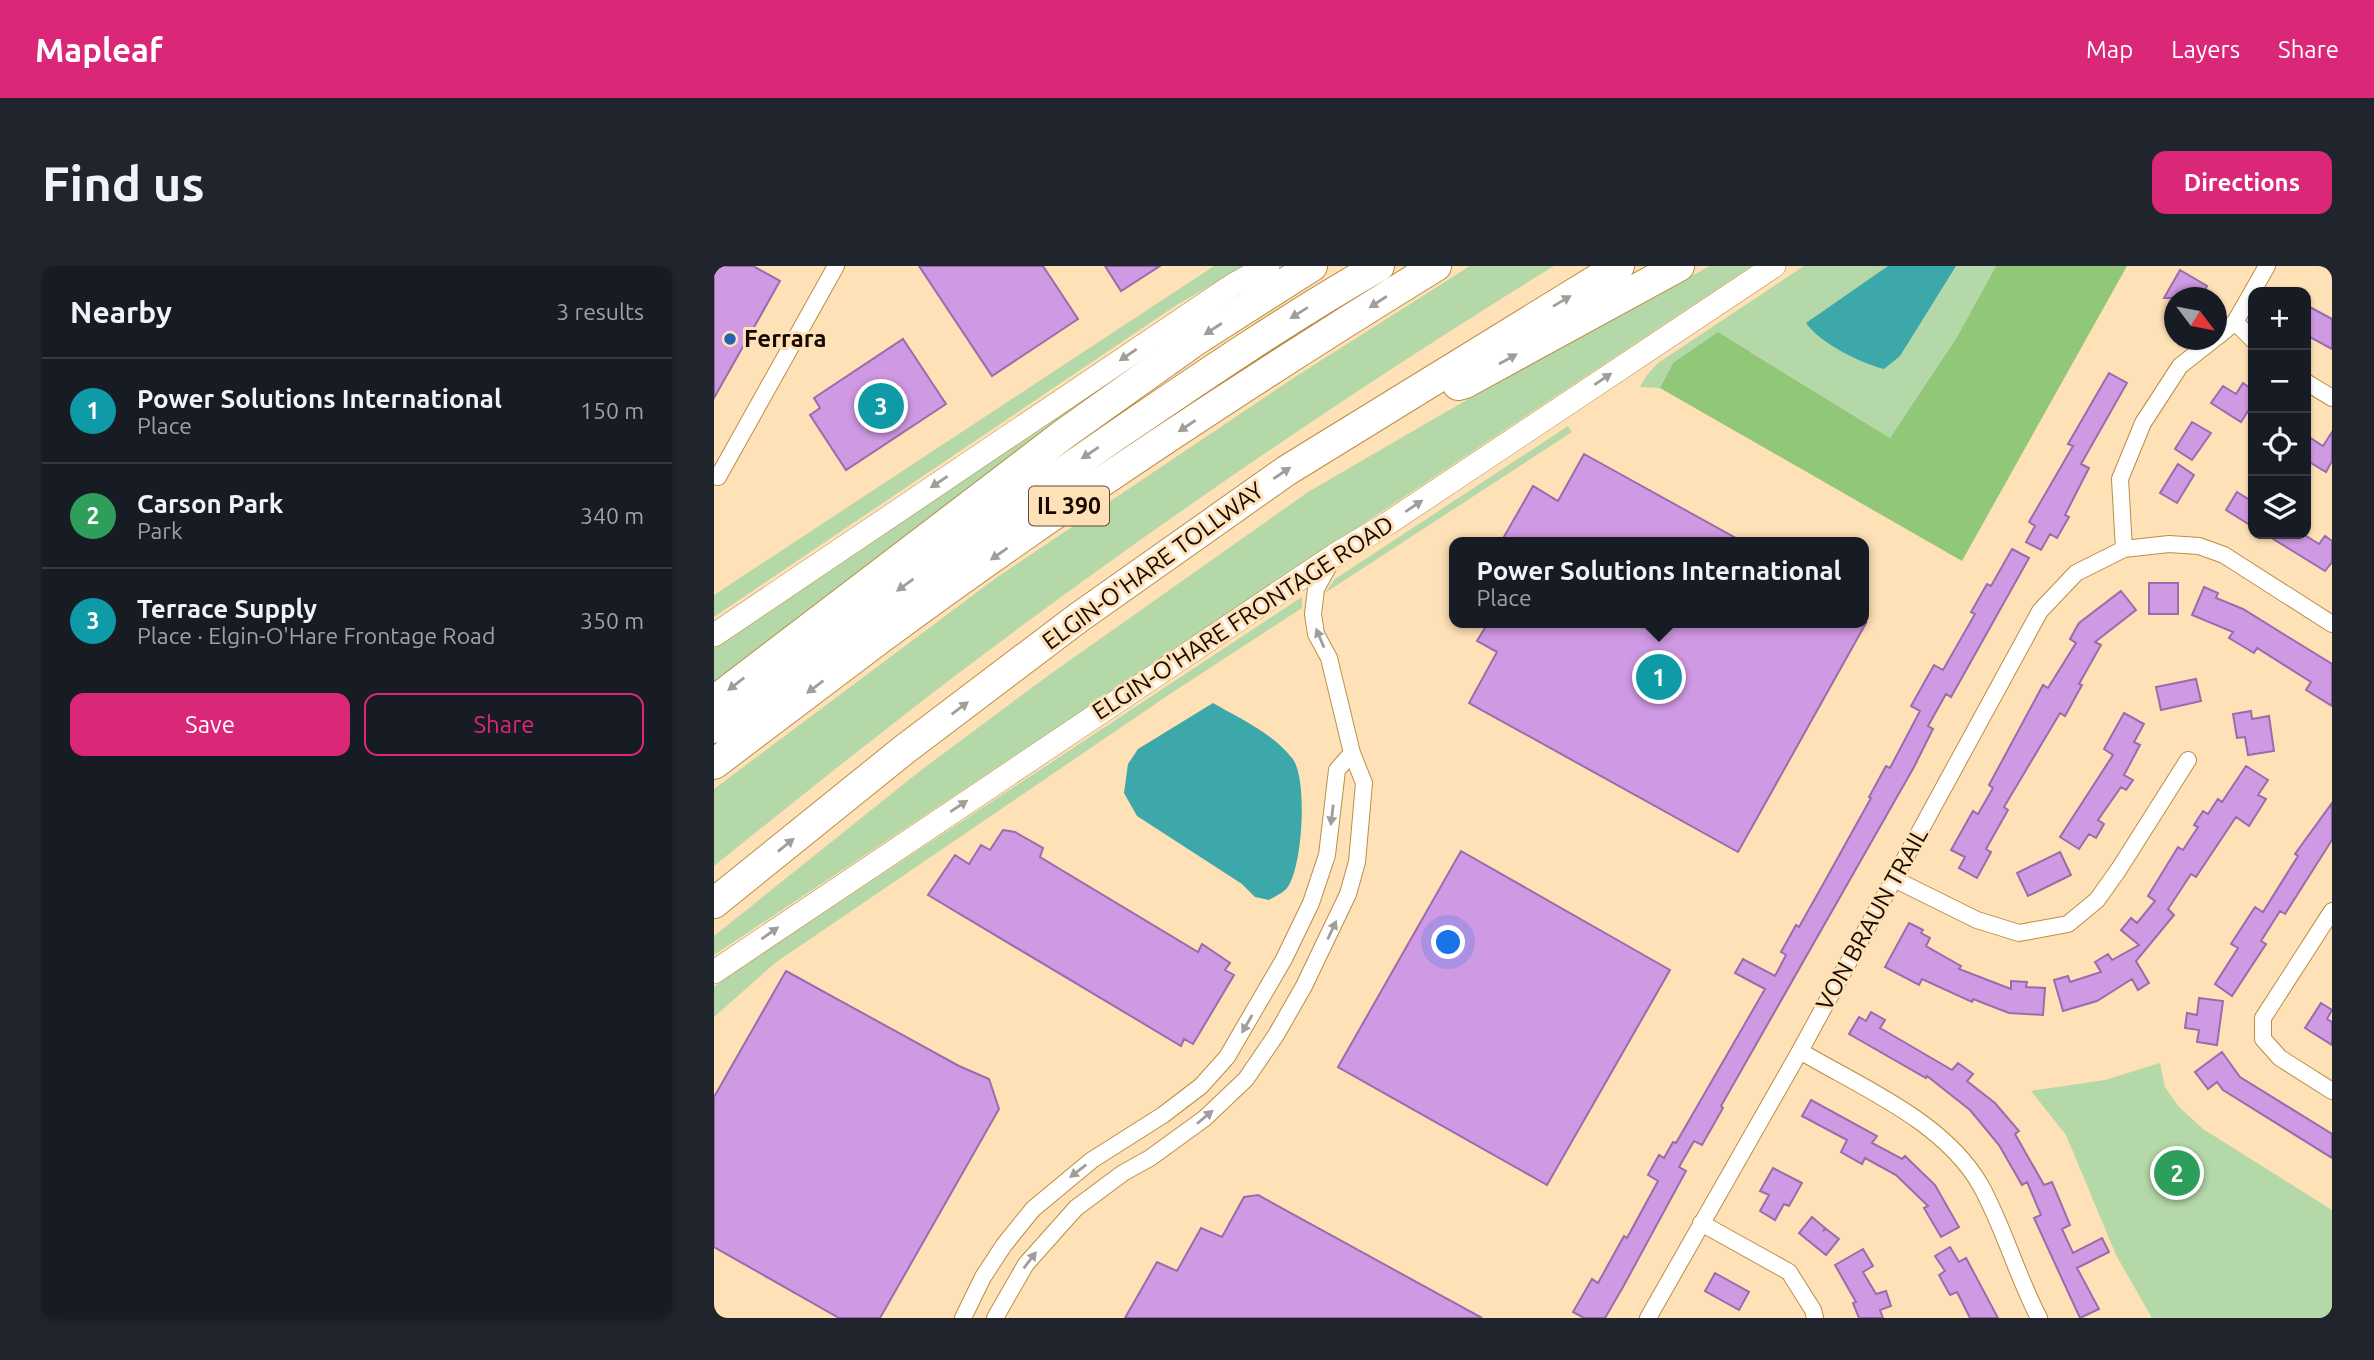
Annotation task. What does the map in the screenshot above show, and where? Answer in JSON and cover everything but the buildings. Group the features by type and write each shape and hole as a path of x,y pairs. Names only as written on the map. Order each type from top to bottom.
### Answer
{"highway":[{"path":"714,701 1064,433 1196,340 1312,266"},
{"path":"714,728 856,620 1031,494 1248,345 1379,266"},
{"name":"IL 390","path":"714,764 880,639 1047,520 1231,396 1436,266"},
{"name":"ELGIN-O'HARE TOLLWAY","path":"714,903 905,749 1078,618 1286,471 1619,266"},
{"path":"1400,400 1465,383 1679,266"}],"main road":[{"path":"714,635 1199,308 1268,266"},
{"name":"ELGIN-O'HARE FRONTAGE ROAD","path":"714,972 1335,555 1387,524 1774,266"}],"street":[{"path":"716,476 836,266"},
{"path":"2227,328 2235,322 2267,266"},
{"path":"2235,322 2248,335"},
{"path":"2200,350 2180,366 2143,423 2120,479 2124,549 2169,544 2199,547 2224,555 2332,624"},
{"path":"2311,385 2332,398"},
{"name":"VON BRAUN TRAIL","path":"1648,1318 1800,1051 2040,611 2076,573 2124,549"},
{"path":"995,1318 1026,1264 1076,1208 1205,1118 1246,1079 1276,1035 1328,938 1348,894 1357,862 1364,783 1352,753 1329,658 1316,634 1313,614 1316,589 1335,555"},
{"path":"963,1318 1004,1245 1033,1209 1091,1160 1163,1115 1200,1086 1227,1057 1284,959 1311,903 1327,855 1337,770 1352,753"},
{"path":"1894,879 1977,920 2019,933 2068,924 2097,900 2112,880 2188,760"},
{"path":"2332,911 2263,1018 2263,1039 2280,1058 2332,1091"},
{"path":"1800,1051 1909,1113 1945,1139 1981,1185 2039,1318"},
{"path":"1701,1223 1788,1272 1813,1310 1815,1318"}],"green space":[{"path":"1214,266 1244,266 1175,306 714,617 714,595"},
{"path":"1470,266 1554,266 1351,395 1153,531 945,684 714,866 714,789 996,578 1295,377"},
{"path":"1710,266 1752,266 714,955 714,936 920,771 1049,675 1308,492 1546,354"},
{"path":"1804,266 1996,266 1957,337 1890,438 1751,352 1673,363 1660,388 1640,387 1658,363"},
{"path":"1996,266 2127,266 1962,561 1660,388 1673,363 1718,332 1890,438 1957,337"},
{"path":"1213,312 714,683 714,648"},
{"path":"1568,426 1572,432 1325,593 1335,579"},
{"path":"1302,597 1302,608 1170,694 775,963 714,1017 714,987 744,965"},
{"path":"2160,1063 2165,1087 2179,1107 2203,1129 2332,1210 2332,1318 2152,1318 2116,1255 2066,1135 2031,1091 2105,1080"}],"water":[{"path":"1888,266 1956,266 1900,356 1884,369 1841,351 1821,338 1806,323"},
{"path":"1213,703 1275,741 1292,758 1297,768 1302,822 1297,862 1287,888 1269,900 1255,897 1242,884 1137,816 1124,793 1128,764 1138,749"}],"place":[{"name":"Ferrara","path":"730,339"},
{"name":"Terrace Supply","path":"881,406"},
{"name":"Power Solutions International","path":"1659,677"},
{"name":"Carson Park","path":"2177,1173"}]}
